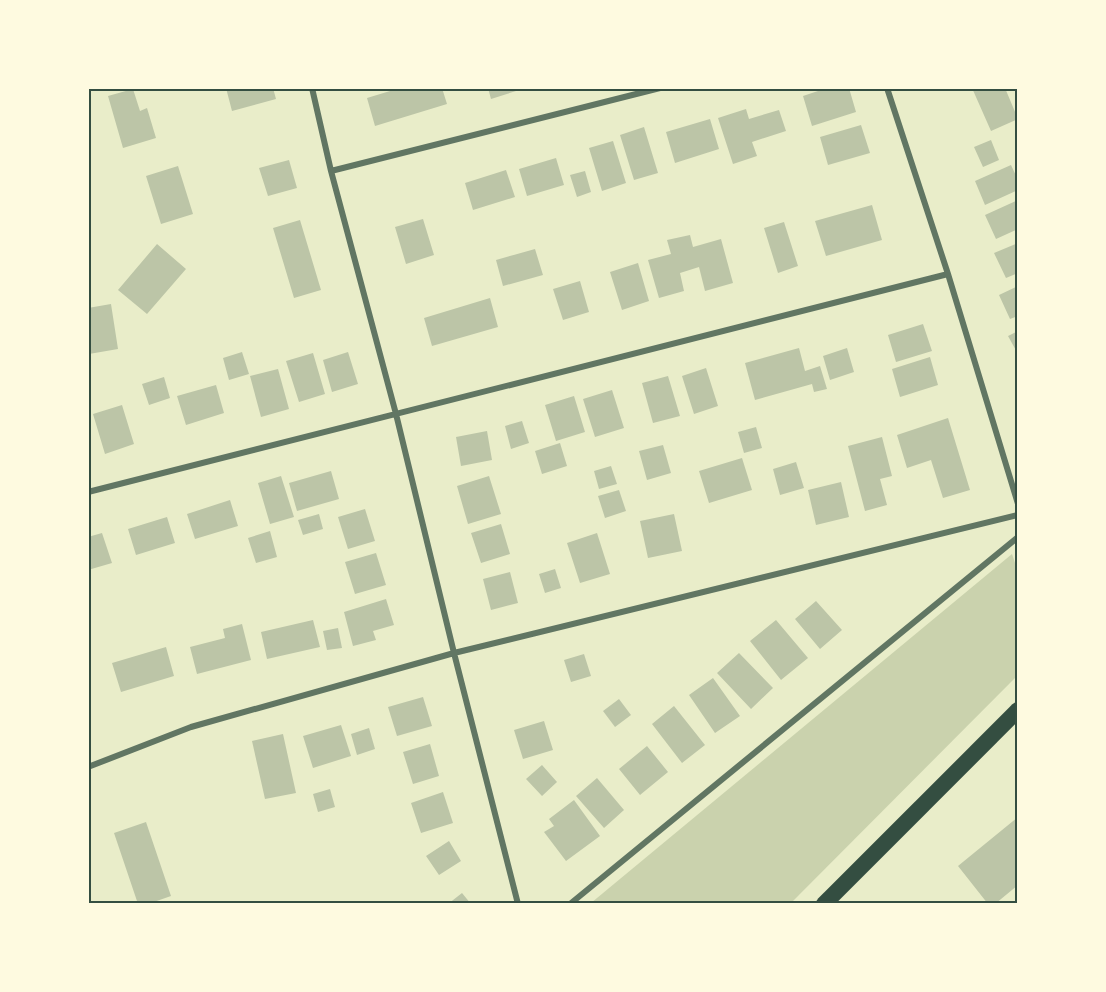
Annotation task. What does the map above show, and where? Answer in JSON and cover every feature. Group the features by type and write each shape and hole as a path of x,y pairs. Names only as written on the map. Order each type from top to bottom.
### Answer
{"highway":[{"path":"824,903 1017,710"}],"street":[{"path":"312,88 331,171 396,414 518,903"},
{"path":"331,171 660,88"},
{"path":"887,89 948,274 1017,504"},
{"path":"88,492 948,274"},
{"path":"88,767 191,727 454,653 1017,515"},
{"path":"570,903 1017,537"}],"green space":[{"path":"1012,554 1018,572 1017,676 791,903 591,903"}],"building":[{"path":"226,88 273,88 276,99 232,111"},
{"path":"400,88 442,88 447,104 375,126 367,98"},
{"path":"488,88 515,88 516,91 491,99"},
{"path":"827,88 849,88 856,112 812,126 803,96"},
{"path":"972,88 1005,88 1018,119 991,131"},
{"path":"133,89 140,111 147,108 156,138 123,148 108,96"},
{"path":"746,109 749,119 779,110 786,131 752,142 757,156 733,164 718,118"},
{"path":"710,119 719,149 675,163 666,132"},
{"path":"861,125 870,153 828,165 820,137"},
{"path":"644,127 658,173 634,180 620,135"},
{"path":"991,140 999,160 983,167 974,147"},
{"path":"613,141 626,183 602,191 589,148"},
{"path":"556,158 564,185 527,196 519,169"},
{"path":"289,160 297,188 268,196 259,168"},
{"path":"1011,165 1018,180 1018,190 985,205 975,181"},
{"path":"178,166 193,214 161,224 146,176"},
{"path":"506,170 515,197 473,210 465,183"},
{"path":"585,171 591,192 577,197 570,175"},
{"path":"1018,200 1018,229 996,239 985,215"},
{"path":"872,205 882,240 826,256 815,221"},
{"path":"423,219 434,255 406,264 395,227"},
{"path":"300,220 321,290 294,298 273,228"},
{"path":"784,222 798,266 778,273 764,228"},
{"path":"690,235 693,247 721,239 733,283 705,291 699,267 680,273 684,291 659,298 648,260 671,254 667,240"},
{"path":"1018,243 1018,273 1006,278 994,253"},
{"path":"157,244 186,269 147,314 118,290"},
{"path":"535,249 543,275 503,286 496,260"},
{"path":"638,263 649,301 622,310 610,272"},
{"path":"580,281 589,312 563,320 553,289"},
{"path":"1018,286 1018,316 1010,319 999,295"},
{"path":"490,298 498,327 432,346 424,318"},
{"path":"111,304 118,349 89,354 88,308"},
{"path":"923,324 932,351 896,362 888,335"},
{"path":"1018,331 1018,354 1008,336"},
{"path":"799,348 805,371 820,366 827,389 814,392 812,384 755,400 745,363"},
{"path":"847,348 854,372 830,380 823,356"},
{"path":"242,352 249,374 229,380 223,358"},
{"path":"348,352 358,384 332,392 323,360"},
{"path":"313,353 325,394 299,402 286,361"},
{"path":"930,357 938,385 900,397 892,369"},
{"path":"706,368 718,406 694,414 682,376"},
{"path":"278,369 289,409 261,417 250,376"},
{"path":"668,376 680,416 653,423 642,383"},
{"path":"164,377 170,398 149,405 142,384"},
{"path":"216,385 224,413 186,425 177,396"},
{"path":"612,390 624,428 595,437 583,399"},
{"path":"574,396 585,432 556,441 545,405"},
{"path":"122,405 134,444 105,454 93,414"},
{"path":"948,418 970,490 943,498 931,460 907,468 897,435"},
{"path":"522,421 529,443 511,449 505,426"},
{"path":"756,427 762,448 744,453 738,432"},
{"path":"487,431 492,460 461,466 456,437"},
{"path":"882,437 892,476 880,479 887,505 865,511 848,446"},
{"path":"560,443 567,466 542,474 535,451"},
{"path":"663,445 671,473 647,480 639,451"},
{"path":"742,458 752,490 709,503 699,471"},
{"path":"796,462 804,488 780,495 773,469"},
{"path":"611,466 617,484 599,489 594,471"},
{"path":"331,471 339,499 297,511 289,483"},
{"path":"281,476 294,517 270,524 258,483"},
{"path":"489,476 501,514 468,524 457,486"},
{"path":"841,482 849,517 816,525 808,490"},
{"path":"619,490 626,511 605,518 598,496"},
{"path":"230,500 238,526 195,539 187,514"},
{"path":"365,509 375,541 348,549 338,517"},
{"path":"319,514 323,529 303,535 298,520"},
{"path":"674,514 682,551 648,558 640,521"},
{"path":"167,517 175,543 136,555 128,529"},
{"path":"501,524 510,554 481,563 471,533"},
{"path":"270,531 277,557 256,563 248,538"},
{"path":"102,533 112,563 88,570 88,537"},
{"path":"597,533 610,574 580,583 567,543"},
{"path":"376,553 386,585 355,594 345,562"},
{"path":"555,569 561,588 545,593 539,574"},
{"path":"510,572 518,603 491,610 483,579"},
{"path":"386,599 394,625 373,631 376,640 353,646 344,612"},
{"path":"816,601 842,630 820,649 795,619"},
{"path":"313,620 320,647 267,659 261,632"},
{"path":"776,620 808,658 781,680 750,641"},
{"path":"242,624 251,660 197,674 190,647 225,638 223,629"},
{"path":"338,628 342,648 327,650 323,631"},
{"path":"166,647 174,676 121,692 112,663"},
{"path":"739,653 773,688 751,709 717,673"},
{"path":"584,654 591,676 571,682 564,660"},
{"path":"713,678 740,716 715,733 689,695"},
{"path":"423,697 432,726 397,736 388,707"},
{"path":"619,699 631,715 615,727 603,711"},
{"path":"674,706 705,745 682,763 652,724"},
{"path":"544,721 553,750 523,759 514,730"},
{"path":"341,725 351,756 313,768 303,736"},
{"path":"369,728 375,749 357,755 351,734"},
{"path":"283,734 296,793 265,799 252,741"},
{"path":"430,744 439,776 413,784 403,752"},
{"path":"647,746 668,772 640,795 619,769"},
{"path":"542,765 557,782 542,796 526,779"},
{"path":"597,778 624,810 604,828 576,796"},
{"path":"330,789 335,807 318,812 313,794"},
{"path":"443,792 453,823 421,833 411,803"},
{"path":"574,800 600,836 566,861 544,832 554,826 549,819"},
{"path":"1018,817 1018,885 995,904 988,904 958,866"},
{"path":"146,822 171,896 148,904 138,904 114,833"},
{"path":"449,841 461,861 439,875 426,856"},
{"path":"462,893 471,904 448,904"}]}
